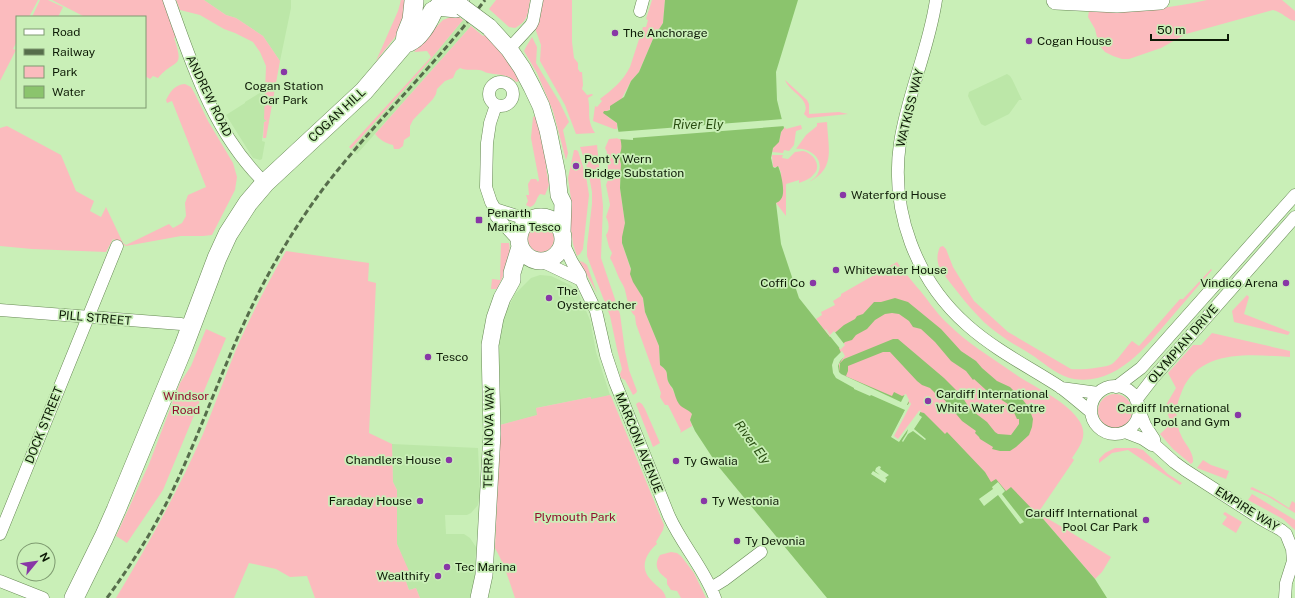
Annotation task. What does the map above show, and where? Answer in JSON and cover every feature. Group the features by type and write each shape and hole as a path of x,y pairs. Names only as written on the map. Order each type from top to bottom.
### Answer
{"main road":[{"path":"1056,0 1099,3 1154,1"},
{"name":"COGAN HILL","path":"265,183 364,91 405,43 406,35 412,20 414,1"},
{"name":"COGAN HILL","path":"414,1 418,8 425,12 437,6"},
{"name":"COGAN HILL","path":"405,43 412,42 427,23 437,6"},
{"path":"74,598 116,510 228,234 248,203 265,183"}],"street":[{"name":"ANDREW ROAD","path":"169,0 194,69 212,109 237,151 252,170 265,183"},
{"path":"509,49 531,25 537,0"},
{"name":"WATKISS WAY","path":"936,0 932,22 904,124 898,156 899,197 907,234 924,274 933,288 955,314 982,337 1060,388 1091,412"},
{"path":"437,6 456,8 461,4 489,27 509,49 528,77 541,106 548,130 557,174 559,195 563,203 562,237 558,254 548,261 539,261"},
{"path":"496,105 488,133 486,178 488,194 495,209 496,216 519,243 523,253 530,259 539,261 581,280"},
{"path":"519,243 519,233 527,221 536,217 553,199 559,195"},
{"name":"OLYMPIAN DRIVE","path":"1116,386 1142,368 1295,195"},
{"path":"495,209 520,217 546,216 558,225 562,237"},
{"name":"OLYMPIAN DRIVE","path":"1137,405 1153,378 1295,217"},
{"name":"MARCONI AVENUE","path":"562,237 572,262 580,275 596,311 612,376 669,516 675,530 700,567 713,593"},
{"name":"TERRA NOVA WAY","path":"479,598 484,575 492,434 490,344 496,316 502,298 512,280 512,273 519,243"},
{"name":"DOCK STREET","path":"0,534 116,246"},
{"name":"TERRA NOVA WAY","path":"512,280 518,278 523,272 539,261"},
{"name":"PILL STREET","path":"0,310 181,324 190,327"},
{"path":"1116,386 1128,391 1137,405 1137,419 1132,427 1125,432 1116,434 1102,431 1094,422 1091,412 1094,399 1098,393 1103,389 1116,386"},
{"name":"WATKISS WAY","path":"1060,388 1098,393"},
{"name":"EMPIRE WAY","path":"1137,405 1145,425 1154,439 1155,445"},
{"name":"EMPIRE WAY","path":"1125,432 1134,434 1152,445 1155,445 1174,462 1197,478 1281,530 1288,538 1294,556 1286,583 1284,598"},
{"path":"713,593 724,580 761,552"},
{"path":"0,581 43,598"}],"shaded area":[{"path":"204,0 291,0 291,8 280,61 263,36 236,18 226,15"},
{"path":"463,20 471,26 357,154 351,149 425,66"},
{"path":"1007,74 1012,79 1022,100 1019,100 1009,114 985,126 981,124 968,96 969,92"},
{"path":"266,89 265,119 267,121 264,122 262,141 265,142 262,159 260,160 253,158 226,115"},
{"path":"540,275 551,276 570,285 577,291 590,320 596,352 610,395 591,400 591,397 536,408 538,415 500,425 498,352 504,316 515,294 531,278"},
{"path":"392,444 478,448 480,491 478,505 471,513 467,515 445,515 446,534 464,534 470,538 476,547 475,574 470,598 420,598 416,588 409,590 403,573 408,571 397,544 397,490 393,482"}],"green space":[{"path":"0,0 38,0 30,16 16,16 16,43 13,49 16,50 0,81"},
{"path":"40,0 48,0 63,7 58,16 32,16"},
{"path":"52,0 165,0 177,35 174,38 179,55 178,59 158,78 153,76 150,79 146,77 146,16 83,16"},
{"path":"176,0 204,0 226,15 236,18 263,36 280,61 266,138 263,138 264,122 267,121 264,119 266,66 260,52 253,42 224,29 200,15 180,10"},
{"path":"401,0 404,0 404,16 399,32 376,61 398,11"},
{"path":"496,0 530,0 527,17 523,23 515,28 509,27 489,9"},
{"path":"543,0 572,0 572,42 574,58 578,63 578,69 582,72 582,89 587,95 593,95 588,98 591,124 595,133 576,134 565,105 540,61 541,45 535,28 539,23"},
{"path":"652,0 665,0 663,23 653,39 639,72 631,81 621,100 607,111 604,111 608,117 617,123 617,129 593,121 595,106 597,107 602,101 600,99 621,81 630,67 643,27 646,27 648,20 646,19"},
{"path":"1207,0 1282,0 1295,11 1295,21 1273,10 1186,34 1161,48 1129,59 1122,59 1105,52 1099,45 1095,29 1088,17 1089,11 1149,9 1178,6"},
{"path":"456,15 463,20 425,66 351,149 349,147 431,57 427,51 414,52 443,20"},
{"path":"471,26 495,44 505,56 520,81 516,82 507,76 487,73 480,70 467,70 460,68 456,71 453,78 445,81 437,89 433,99 413,120 410,126 410,136 404,140 403,146 399,149 394,149 393,145 383,141 375,134"},
{"path":"532,37 537,47 536,63 560,103 569,122 563,130 568,153 566,160 553,111 537,73 524,51"},
{"path":"785,80 807,100 809,104 809,114 839,112 848,114 808,118 804,114 806,109 803,100 791,89"},
{"path":"185,84 191,87 195,94 208,121 233,163 237,177 235,190 212,235 181,236 126,246 113,239 106,252 0,246 0,128 7,126 61,155 76,191 94,201 90,211 101,217 106,207 123,243 126,245 169,224 173,228 182,223 186,216 185,203 188,195 206,187 172,101 167,103 166,100 173,89"},
{"path":"535,116 547,161 546,168 549,185 545,195 540,194 534,205 530,207 526,205 528,201 526,195 529,195 528,184 531,179 536,179 538,182 539,180 531,138 533,117"},
{"path":"827,122 829,149 827,164 818,176 809,182 814,178 820,168 818,159 811,152 796,149 806,135 817,126 817,123"},
{"path":"801,125 802,129 796,131 794,145 789,151 784,150 783,153 772,152 774,145 779,142 781,132 785,127 786,129"},
{"path":"620,138 622,149 619,156 621,164 620,188 625,223 622,243 637,288 643,298 645,312 659,346 660,365 667,372 668,382 679,401 683,406 689,409 692,414 690,420 692,426 680,433 681,431 668,405 665,405 660,397 661,393 636,324 635,316 630,308 625,288 610,258 612,253 606,235 609,226 606,217 610,205 606,185 608,180 605,175 608,167 605,160 607,152 605,148 609,139"},
{"path":"597,145 603,206 601,258 620,314 629,370 637,391 633,395 625,380 621,378 620,374 622,369 610,316 587,256 592,192 588,170 580,147"},
{"path":"574,150 578,151 586,176 589,195 583,249 577,256 573,244 570,222 571,199 568,178"},
{"path":"803,151 810,154 816,160 817,168 813,175 807,180 799,183 799,180 786,184 786,216 776,203 778,201 781,173 779,167 773,167 772,155 783,155 782,158 788,159 795,152"},
{"path":"541,226 550,230 554,239 550,248 541,252 532,248 528,239 532,230"},
{"path":"501,243 509,243 510,249 508,261 505,272 497,289 491,289 492,279 500,280"},
{"path":"943,246 946,249 953,267 974,301 1008,332 1071,369 1104,367 1117,360 1132,341 1139,346 1180,299 1183,299 1211,269 1212,270 1154,337 1131,360 1105,376 1090,379 1074,379 1053,370 1013,344 980,318 941,271 938,256 940,247"},
{"path":"286,251 369,263 368,281 376,283 369,433 392,444 393,482 397,490 397,544 409,571 403,573 409,590 416,588 420,598 315,598 307,576 290,577 276,569 249,563 234,598 116,598 173,497 203,434 241,339 259,301"},
{"path":"579,261 587,265 597,293"},
{"name":"Cardiff International White Water Centre","path":"897,262 943,319 963,337 1015,374 1060,401 1075,415 1080,422 1083,436 1078,449 1072,458 1074,460 1038,513 1009,537 797,396 824,330 816,319 822,315 821,312 835,305 833,301 841,296 841,294"},
{"path":"1247,295 1249,297 1244,314 1290,332 1288,335 1234,322 1232,311"},
{"name":"Windsor Road","path":"206,329 226,338 163,490 127,543 116,536 149,464 180,383 191,366"},
{"path":"1212,333 1290,351 1290,357 1260,355 1228,357 1201,367 1190,377 1182,391 1176,412 1179,431 1193,458 1193,462 1191,464 1173,449 1160,434 1171,424 1166,405 1176,388 1168,373 1193,345 1201,345"},
{"path":"1112,394 1118,394 1122,395 1129,401 1132,411 1131,418 1125,425 1118,428 1112,428 1108,427 1101,421 1098,414 1098,408 1099,404 1105,397"},
{"name":"Plymouth Park","path":"610,395 664,525 663,530 656,542 657,544 649,552 645,562 645,567 648,576 662,590 666,598 515,598 504,566 495,548 500,425 537,415 536,408 591,397 591,399"},
{"path":"639,402 645,409 660,443 653,447 636,404"},
{"path":"1115,448 1136,448 1143,450 1168,474 1182,483 1180,485 1128,450 1112,453 1099,463 1099,459 1105,453"},
{"path":"1203,460 1211,465 1229,471 1226,479 1197,468"},
{"path":"1252,487 1289,508 1292,501 1295,503 1295,513 1267,496 1250,489"},
{"path":"1252,494 1295,520 1295,530 1283,519 1248,500"},
{"path":"1225,512 1242,522 1236,533 1222,524 1227,517 1223,514"},
{"path":"1038,513 1111,557 1102,572 1095,579"},
{"path":"671,552 677,553 681,556 694,573 706,598 681,598 677,591 671,590 667,584 667,579 659,571 657,562 660,555"}],"water":[{"name":"River Ely","path":"665,0 798,0 776,72 777,100 784,128 781,132 779,142 773,148 771,158 773,167 775,168 778,166 782,183 783,193 780,200 776,203 781,244 799,298 830,337 844,325 855,319 857,316 863,314 874,302 881,302 895,298 908,302 941,329 961,351 976,361 997,381 1010,387 1029,408 1033,419 1032,427 1029,435 1016,447 1010,451 1000,451 992,449 993,447 980,439 975,433 976,431 962,421 942,397 917,381 890,352 883,352 848,366 846,376 843,375 892,396 894,392 902,396 905,395 909,403 892,437 899,441 920,412 924,413 945,434 947,432 985,472 991,482 996,479 1006,491 1011,487 1035,512 1038,513 1095,579 1107,598 827,598 718,466 695,431 690,420 692,414 681,406 676,399 673,389 668,381 666,371 660,365 659,346 645,312 643,298 630,274 631,269 622,243 625,223 620,188 621,164 619,156 621,152 621,140 617,123 603,113 604,111 610,110 610,106 624,97 631,81 639,72 653,39 663,23","holes":["885,314 899,314 909,321 913,327 921,329 935,342 951,361 966,371 973,380 974,379 986,390 1011,406 1017,419 1019,419 1019,424 1011,435 998,434 995,432 987,422 970,409 961,395 944,378 898,339 893,339 844,359 840,363 840,372 839,364 843,358 839,348 845,342 852,340 856,335 867,329 875,320"]}],"pier":[{"path":"783,119 785,126 633,138 633,140 618,139 616,132"},
{"path":"826,329 830,335 834,331 845,345 841,349 845,356 840,361 838,366 841,374 901,402 906,394 909,400 907,405 910,402 911,404 894,436 898,439 921,410 919,415 922,417 914,429 926,439 925,440 913,431 908,434 903,442 902,441 908,429 899,442 891,437 905,410 854,389 836,378 833,373 832,365 834,359 842,351 825,330"},
{"path":"879,466 881,467 880,469 889,475 885,478 887,479 885,483 871,474 873,471 880,475 875,471"},
{"path":"998,482 1005,491 1002,494 1024,522 1020,524 998,495 984,506 979,499 993,489 992,487"}],"railway":[{"path":"107,598 141,548 164,508 261,287 291,236 329,181 355,149 449,44 485,0"}],"place":[{"name":"The Anchorage","path":"615,33"},
{"name":"Cogan House","path":"1029,41"},
{"name":"Cogan Station Car Park","path":"284,72"},
{"name":"Pont Y Wern Bridge Substation","path":"576,166"},
{"name":"Waterford House","path":"843,195"},
{"name":"Penarth Marina Tesco","path":"479,220"},
{"name":"Whitewater House","path":"836,270"},
{"name":"Coffi Co","path":"813,283"},
{"name":"Vindico Arena","path":"1286,283"},
{"name":"The Oystercatcher","path":"549,298"},
{"name":"Tesco","path":"428,357"},
{"name":"Cardiff International White Water Centre","path":"928,401"},
{"name":"Cardiff International Pool and Gym","path":"1238,415"},
{"name":"Chandlers House","path":"449,460"},
{"name":"Ty Gwalia","path":"676,461"},
{"name":"Faraday House","path":"420,501"},
{"name":"Ty Westonia","path":"704,501"},
{"name":"Cardiff International Pool Car Park","path":"1146,520"},
{"name":"Ty Devonia","path":"737,541"},
{"name":"Tec Marina","path":"447,567"},
{"name":"Wealthify","path":"438,576"}]}
